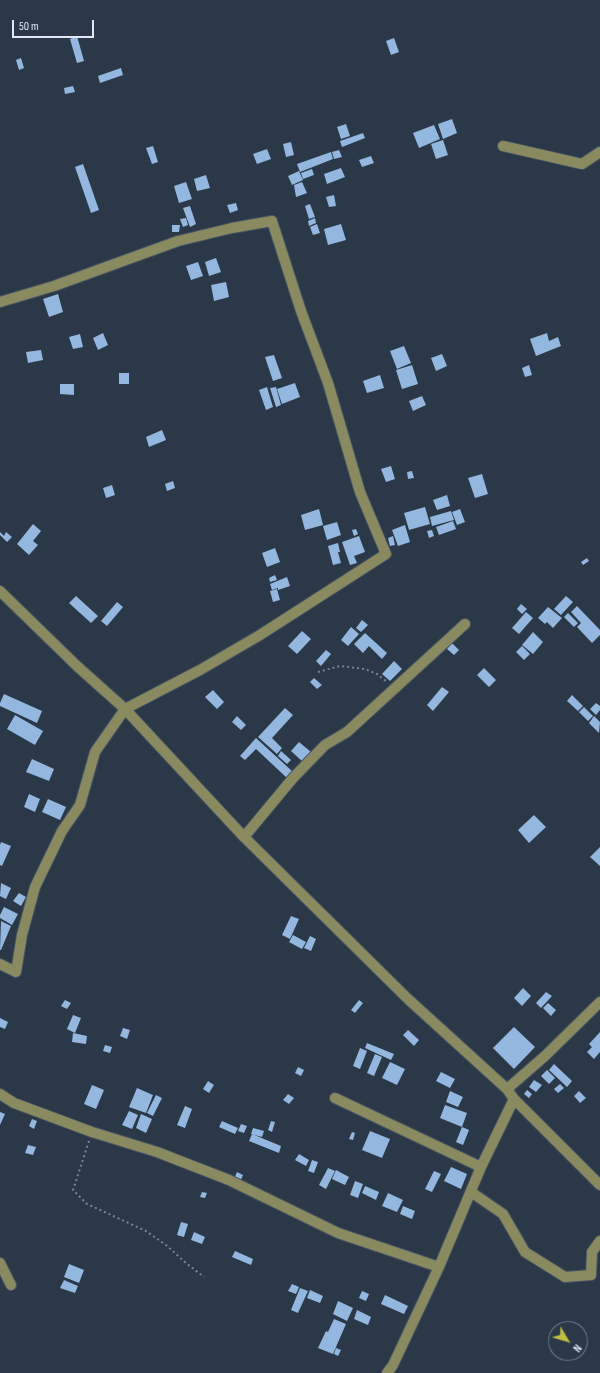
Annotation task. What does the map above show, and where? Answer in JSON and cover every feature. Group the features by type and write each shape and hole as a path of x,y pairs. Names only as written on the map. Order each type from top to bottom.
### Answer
{"street":[{"path":"503,146 582,164 600,152"},
{"path":"0,302 54,286 178,241 232,228 272,221 301,311 328,384 360,492 386,554 260,635 200,670 125,709 95,752 80,805 62,830 35,887 22,935 16,972 0,964"},
{"path":"0,591 77,666 125,709 244,837 408,999 507,1089 514,1099 600,1185"},
{"path":"244,837 293,778 325,745 347,732 465,624"},
{"path":"507,1089 545,1056 600,1002"},
{"path":"0,1094 14,1103 92,1132 156,1152 229,1180 338,1233 439,1267"},
{"path":"335,1098 481,1167"},
{"path":"387,1373 393,1366 439,1267 481,1167 514,1099"},
{"path":"471,1192 503,1214 525,1252 565,1276 591,1275 592,1252 600,1241"},
{"path":"0,1263 11,1285"}],"path":[{"path":"318,672 340,666 365,669 377,674 390,685 404,680"},
{"path":"92,1132 73,1190 87,1204 146,1231 166,1245 204,1277"}],"building":[{"path":"77,36 84,61 77,63 70,39"},
{"path":"394,38 399,52 391,55 386,41"},
{"path":"21,58 24,68 19,70 16,60"},
{"path":"121,68 123,75 100,83 98,76"},
{"path":"73,86 75,92 65,94 64,88"},
{"path":"452,119 457,133 443,139 438,124"},
{"path":"346,124 350,136 341,139 337,127"},
{"path":"434,125 440,139 419,148 413,133"},
{"path":"363,133 365,138 342,147 340,141"},
{"path":"443,140 448,155 436,159 431,144"},
{"path":"291,142 294,155 286,157 283,144"},
{"path":"153,146 158,162 152,164 146,148"},
{"path":"267,149 271,159 257,164 253,154"},
{"path":"339,150 342,157 334,159 332,152"},
{"path":"331,152 333,159 300,172 297,164"},
{"path":"371,156 374,163 362,167 359,160"},
{"path":"83,164 99,210 91,213 75,167"},
{"path":"341,168 345,177 327,184 324,174"},
{"path":"312,169 314,175 303,179 301,173"},
{"path":"299,171 303,180 292,185 288,176"},
{"path":"206,175 210,188 197,191 194,179"},
{"path":"186,182 192,199 179,203 174,186"},
{"path":"302,182 307,193 296,197 294,185"},
{"path":"334,195 336,206 329,207 326,197"},
{"path":"236,203 238,210 230,213 227,205"},
{"path":"310,204 315,217 309,219 305,206"},
{"path":"190,206 196,224 190,227 183,208"},
{"path":"186,218 188,225 183,227 180,219"},
{"path":"315,218 316,223 309,226 308,221"},
{"path":"317,224 320,233 313,235 310,227"},
{"path":"341,224 346,240 328,245 324,229"},
{"path":"172,225 180,225 179,232 172,232"},
{"path":"216,258 221,272 209,276 205,262"},
{"path":"198,262 203,276 191,280 186,266"},
{"path":"226,282 229,297 214,301 211,285"},
{"path":"58,294 63,312 49,317 43,299"},
{"path":"103,333 108,345 98,350 93,338"},
{"path":"547,333 549,341 558,337 561,346 536,356 530,339"},
{"path":"80,334 83,347 73,349 69,337"},
{"path":"404,346 411,363 397,369 390,351"},
{"path":"41,350 43,360 28,363 26,352"},
{"path":"442,354 447,366 436,371 431,358"},
{"path":"274,355 282,378 273,381 265,357"},
{"path":"412,365 418,384 402,389 396,370"},
{"path":"529,365 532,375 525,377 522,368"},
{"path":"119,373 129,373 129,384 119,384"},
{"path":"380,375 384,388 367,393 363,381"},
{"path":"295,383 300,397 282,404 277,389"},
{"path":"60,384 74,384 74,395 60,394"},
{"path":"267,387 273,407 266,410 259,390"},
{"path":"276,387 281,405 276,407 270,388"},
{"path":"422,396 426,405 413,411 409,401"},
{"path":"162,430 166,440 149,447 146,437"},
{"path":"391,466 395,479 386,482 381,469"},
{"path":"412,471 414,478 408,479 407,472"},
{"path":"482,474 488,494 475,498 468,478"},
{"path":"173,481 175,488 167,491 165,484"},
{"path":"112,485 115,495 106,498 103,488"},
{"path":"447,495 450,506 437,510 433,500"},
{"path":"425,507 430,524 409,530 404,513"},
{"path":"319,509 323,525 305,530 301,515"},
{"path":"460,509 465,522 457,525 452,512"},
{"path":"451,511 454,520 432,526 430,517"},
{"path":"453,521 456,529 439,535 436,527"},
{"path":"337,522 341,535 327,540 323,526"},
{"path":"33,524 41,531 33,541 38,545 29,555 17,544"},
{"path":"405,525 410,542 398,546 392,530"},
{"path":"356,529 358,534 354,536 352,530"},
{"path":"432,530 434,536 429,538 427,531"},
{"path":"0,532 4,536 6,532 12,537 7,542 0,535"},
{"path":"359,536 365,552 354,556 357,563 350,565 342,542"},
{"path":"393,536 395,545 390,546 388,538"},
{"path":"338,543 340,552 338,552 341,563 333,565 328,546"},
{"path":"275,548 280,562 267,567 262,553"},
{"path":"587,558 589,561 583,565 581,562"},
{"path":"275,575 277,580 270,582 269,578"},
{"path":"287,577 290,586 278,590 278,588 272,590 270,584"},
{"path":"277,589 280,600 273,602 270,591"},
{"path":"76,596 98,616 91,623 69,603"},
{"path":"566,596 573,602 561,615 554,609"},
{"path":"117,602 123,607 107,626 101,621"},
{"path":"521,604 527,609 522,614 517,609"},
{"path":"577,606 600,630 600,635 592,643 577,627 581,623 571,612"},
{"path":"548,607 562,618 553,628 547,622 545,624 538,618"},
{"path":"526,612 533,618 519,634 512,628"},
{"path":"568,613 578,623 574,627 564,617"},
{"path":"362,620 368,625 361,632 356,628"},
{"path":"351,627 359,634 348,646 341,640"},
{"path":"302,631 311,639 297,654 288,646"},
{"path":"533,632 543,642 533,654 522,645"},
{"path":"365,633 387,653 382,659 369,646 363,653 354,644"},
{"path":"452,643 459,650 454,655 447,649"},
{"path":"522,646 530,654 524,660 516,652"},
{"path":"326,650 331,654 321,666 316,661"},
{"path":"394,661 402,669 390,681 382,674"},
{"path":"484,668 496,680 489,687 477,675"},
{"path":"314,678 322,685 317,689 310,682"},
{"path":"442,687 449,692 433,711 427,705"},
{"path":"213,690 224,702 217,709 205,697"},
{"path":"4,694 42,711 37,723 0,706"},
{"path":"572,695 583,706 578,711 567,701"},
{"path":"596,703 600,706 600,710 596,715 590,709"},
{"path":"584,707 593,716 588,721 579,712"},
{"path":"285,708 293,715 272,738 282,748 277,754 258,737"},
{"path":"15,715 43,731 35,745 7,729"},
{"path":"237,716 246,725 241,730 232,722"},
{"path":"594,716 600,722 599,733 589,723"},
{"path":"256,738 293,772 287,778 256,749 245,760 240,756"},
{"path":"299,742 311,752 303,762 291,751"},
{"path":"281,751 291,760 287,764 278,756"},
{"path":"32,759 54,769 49,781 26,772"},
{"path":"29,794 40,799 35,812 24,807"},
{"path":"48,799 66,807 60,820 42,812"},
{"path":"534,815 546,827 529,843 518,830"},
{"path":"1,842 11,846 2,866 0,865"},
{"path":"600,847 600,866 590,857"},
{"path":"1,883 11,888 6,899 0,896"},
{"path":"19,893 26,897 21,906 13,901"},
{"path":"4,907 18,914 12,925 0,918"},
{"path":"291,916 299,919 290,939 282,935"},
{"path":"1,921 11,926 0,950"},
{"path":"293,935 306,942 302,949 289,942"},
{"path":"310,936 316,939 311,951 304,948"},
{"path":"523,988 531,996 522,1006 514,998"},
{"path":"546,992 552,996 541,1008 536,1003"},
{"path":"65,1000 71,1003 67,1009 61,1006"},
{"path":"359,1000 363,1003 355,1013 351,1010"},
{"path":"548,1003 556,1010 551,1016 543,1008"},
{"path":"73,1015 81,1018 75,1033 67,1029"},
{"path":"0,1018 8,1022 5,1029 0,1027"},
{"path":"514,1027 535,1047 514,1069 493,1048"},
{"path":"123,1028 130,1030 127,1039 120,1036"},
{"path":"408,1030 419,1040 414,1046 403,1035"},
{"path":"600,1032 600,1052 594,1059 587,1052 592,1047 589,1044"},
{"path":"73,1033 87,1036 86,1044 72,1042"},
{"path":"367,1043 394,1054 391,1060 365,1048"},
{"path":"105,1045 112,1047 110,1053 103,1051"},
{"path":"360,1048 367,1051 360,1069 353,1066"},
{"path":"375,1054 382,1057 374,1076 367,1073"},
{"path":"390,1062 405,1069 397,1085 382,1078"},
{"path":"554,1064 572,1081 567,1087 549,1070"},
{"path":"298,1067 304,1070 301,1076 295,1073"},
{"path":"547,1070 555,1078 549,1084 541,1076"},
{"path":"441,1072 455,1079 450,1088 436,1081"},
{"path":"534,1080 542,1085 536,1092 529,1087"},
{"path":"208,1081 214,1085 209,1093 203,1089"},
{"path":"560,1084 564,1088 558,1093 554,1089"},
{"path":"92,1085 104,1090 96,1109 84,1104"},
{"path":"137,1088 153,1095 146,1113 129,1107"},
{"path":"527,1090 532,1094 529,1098 524,1094"},
{"path":"450,1091 463,1097 458,1107 446,1102"},
{"path":"579,1091 586,1098 580,1103 574,1096"},
{"path":"288,1094 294,1098 289,1104 283,1100"},
{"path":"156,1095 162,1098 153,1116 147,1113"},
{"path":"445,1105 467,1113 462,1127 440,1118"},
{"path":"185,1106 192,1109 185,1128 177,1125"},
{"path":"129,1111 138,1115 132,1129 122,1125"},
{"path":"0,1112 5,1114 0,1125"},
{"path":"141,1114 152,1119 146,1133 136,1128"},
{"path":"32,1119 37,1121 34,1129 29,1126"},
{"path":"222,1121 238,1128 235,1134 219,1127"},
{"path":"271,1121 275,1122 272,1132 268,1130"},
{"path":"241,1124 247,1126 244,1133 238,1131"},
{"path":"462,1127 469,1130 463,1145 456,1142"},
{"path":"253,1128 264,1131 262,1137 251,1134"},
{"path":"370,1131 390,1139 382,1158 362,1150"},
{"path":"352,1132 355,1133 353,1140 349,1139"},
{"path":"252,1134 281,1146 279,1153 249,1141"},
{"path":"28,1145 36,1147 33,1155 25,1153"},
{"path":"299,1154 309,1160 306,1166 295,1160"},
{"path":"312,1160 318,1162 314,1173 308,1171"},
{"path":"451,1167 467,1174 461,1189 444,1181"},
{"path":"328,1168 335,1171 326,1189 319,1185"},
{"path":"336,1170 349,1177 345,1185 332,1179"},
{"path":"434,1171 441,1174 432,1192 425,1189"},
{"path":"237,1172 243,1175 240,1182 234,1179"},
{"path":"355,1181 363,1184 358,1198 350,1195"},
{"path":"365,1186 379,1192 376,1200 362,1193"},
{"path":"202,1192 207,1193 205,1198 200,1197"},
{"path":"388,1193 403,1200 397,1212 382,1206"},
{"path":"403,1206 415,1211 412,1219 400,1214"},
{"path":"181,1222 188,1224 184,1237 177,1235"},
{"path":"194,1232 205,1237 202,1244 191,1240"},
{"path":"235,1251 253,1259 251,1265 232,1257"},
{"path":"69,1264 84,1270 79,1283 64,1277"},
{"path":"64,1280 78,1286 75,1293 60,1288"},
{"path":"292,1284 299,1287 296,1294 288,1291"},
{"path":"300,1288 308,1291 298,1313 291,1310"},
{"path":"310,1290 323,1296 320,1303 307,1298"},
{"path":"362,1291 369,1294 366,1301 359,1298"},
{"path":"385,1295 408,1306 404,1314 381,1304"},
{"path":"338,1301 353,1308 347,1321 333,1314"},
{"path":"357,1310 371,1317 368,1325 354,1319"},
{"path":"334,1319 346,1324 333,1354 318,1348 326,1331 328,1332"},
{"path":"336,1348 341,1350 338,1356 334,1354"}]}
